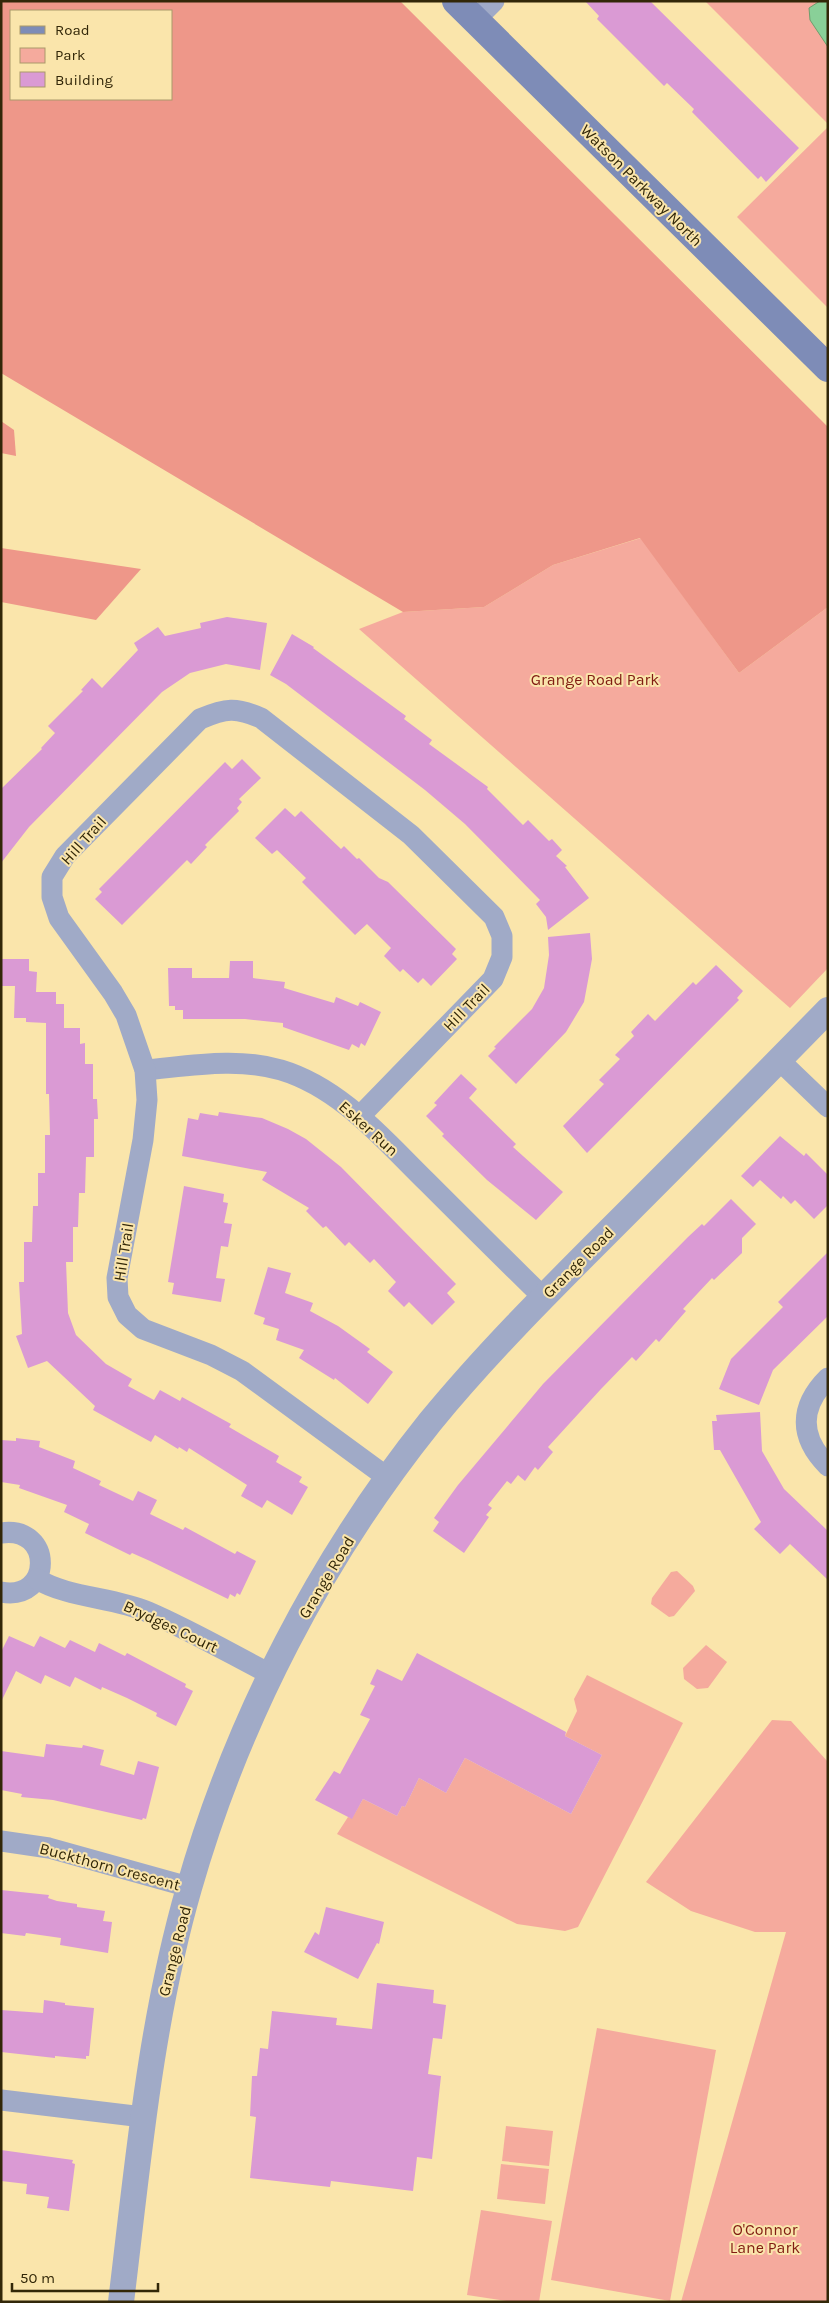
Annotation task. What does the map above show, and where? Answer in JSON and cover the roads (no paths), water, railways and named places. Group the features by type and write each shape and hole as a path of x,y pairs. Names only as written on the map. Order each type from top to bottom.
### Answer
{"main road":[{"name":"Watson Parkway North","path":"475,7 828,368"}],"street":[{"name":"Hill Trail","path":"360,1116 493,979 502,957 502,936 494,917 411,836 261,718 244,710 228,709 200,719 65,856 52,877 52,898 59,918 113,993 126,1015 145,1070 147,1100 143,1140 117,1278 118,1297 127,1316 143,1329 211,1355 242,1371 388,1478"},
{"name":"Grange Road","path":"121,2302 143,2116 161,2003 189,1887 224,1784 272,1675 317,1590 388,1478 478,1365 828,1010"},
{"path":"779,1060 828,1107"},
{"name":"Esker Run","path":"145,1070 203,1064 244,1064 281,1070 320,1088 360,1116 543,1297"},
{"path":"828,1378 817,1389 810,1401 806,1429 809,1443 828,1466"},
{"path":"1,1533 17,1533 32,1541 40,1556 38,1579 25,1590 17,1593 1,1592"},
{"name":"Brydges Court","path":"38,1579 48,1586 116,1601 148,1612 272,1675"},
{"name":"Buckthorn Crescent","path":"1,1842 49,1848 189,1887"},
{"path":"1,2100 143,2116"}],"park label":[{"name":"Grange Road Park","path":"595,679"},
{"name":"O'Connor Lane Park","path":"765,2238"}]}
